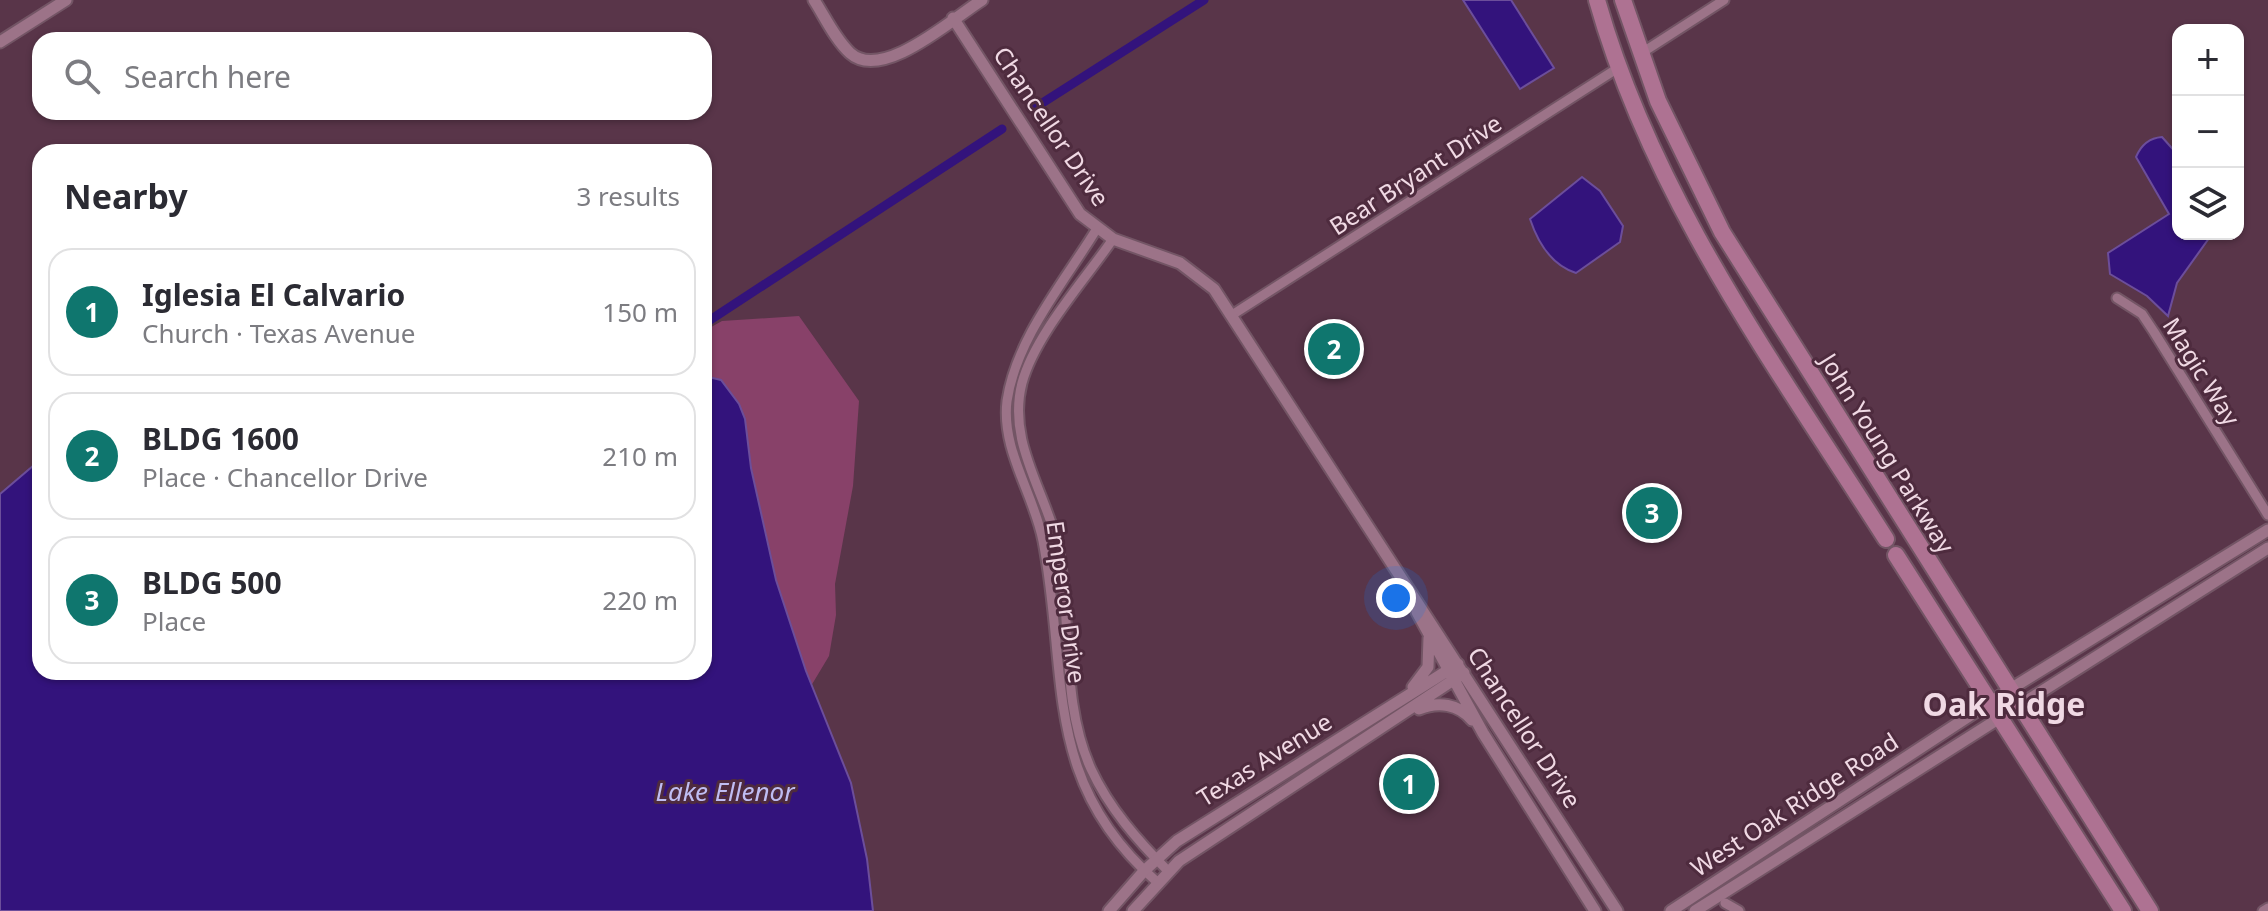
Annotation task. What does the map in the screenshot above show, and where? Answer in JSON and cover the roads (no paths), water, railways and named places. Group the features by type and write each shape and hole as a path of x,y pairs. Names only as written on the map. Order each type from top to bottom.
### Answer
{"highway":[{"name":"John Young Parkway","path":"1623,0 1658,101 1722,232 2150,911"},
{"name":"John Young Parkway","path":"1599,8 1648,145 1698,242 1886,539"},
{"path":"1599,8 1618,39 1640,54"},
{"path":"1618,68 1640,81 1658,101"},
{"name":"John Young Parkway","path":"1896,555 2123,911"}],"street":[{"path":"0,42 66,0"},
{"path":"814,0 851,54 866,61 881,62 899,54 982,0"},
{"path":"1640,54 1724,0"},
{"name":"Chancellor Drive","path":"953,18 1065,193 1096,230 1180,263 1214,289 1394,569 1456,672 1483,733 1595,911"},
{"name":"Bear Bryant Drive","path":"1232,315 1618,68"},
{"name":"Emperor Drive","path":"1096,230 1020,356 1011,380 1006,426 1043,539 1062,713 1074,762 1098,813 1144,871 1157,882"},
{"name":"Emperor Drive","path":"1113,239 1031,359 1022,384 1020,434 1059,553 1072,686 1082,746 1107,799 1168,871"},
{"name":"Magic Way","path":"2117,298 2142,314 2268,515"},
{"name":"West Oak Ridge Road","path":"1671,911 1990,702 2268,530"},
{"name":"West Oak Ridge Road","path":"1695,911 1723,903 2000,718 2268,548"},
{"name":"Chancellor Drive","path":"1394,569 1428,632 1617,911"},
{"path":"1405,697 1428,667 1428,632"},
{"name":"Texas Avenue","path":"1109,911 1144,871 1195,829 1405,697 1456,672"},
{"name":"Texas Avenue","path":"1133,911 1168,871 1204,843 1407,714 1456,672"},
{"path":"1407,714 1442,703 1467,714 1483,733"},
{"path":"1739,911 1723,903 1738,877 1795,841 1805,823"},
{"path":"1195,829 1204,843"},
{"path":"2263,911 2268,908"}],"water":[{"path":"1463,0 1511,0 1554,68 1520,89"},
{"path":"2162,137 2172,148 2172,240 2208,240 2177,283 2168,316 2147,296 2110,274 2108,253 2169,214 2136,157 2140,149 2153,139"},
{"path":"1582,177 1600,191 1623,226 1620,242 1576,273 1559,265 1547,252 1530,219"},
{"name":"Lake Ellenor","path":"712,378 721,380 739,404 745,419 751,468 776,580 806,671 851,783 867,859 873,911 0,911 0,494 32,467 32,680 712,680"}],"waterway":[{"path":"1036,107 1204,0"},
{"path":"712,319 1002,129"}],"place":[{"name":"BLDG 1600","path":"1334,349"},
{"name":"BLDG 500","path":"1652,513"},
{"name":"Iglesia El Calvario","path":"1409,784"}],"district":[{"name":"Oak Ridge","path":"2004,703"}]}
